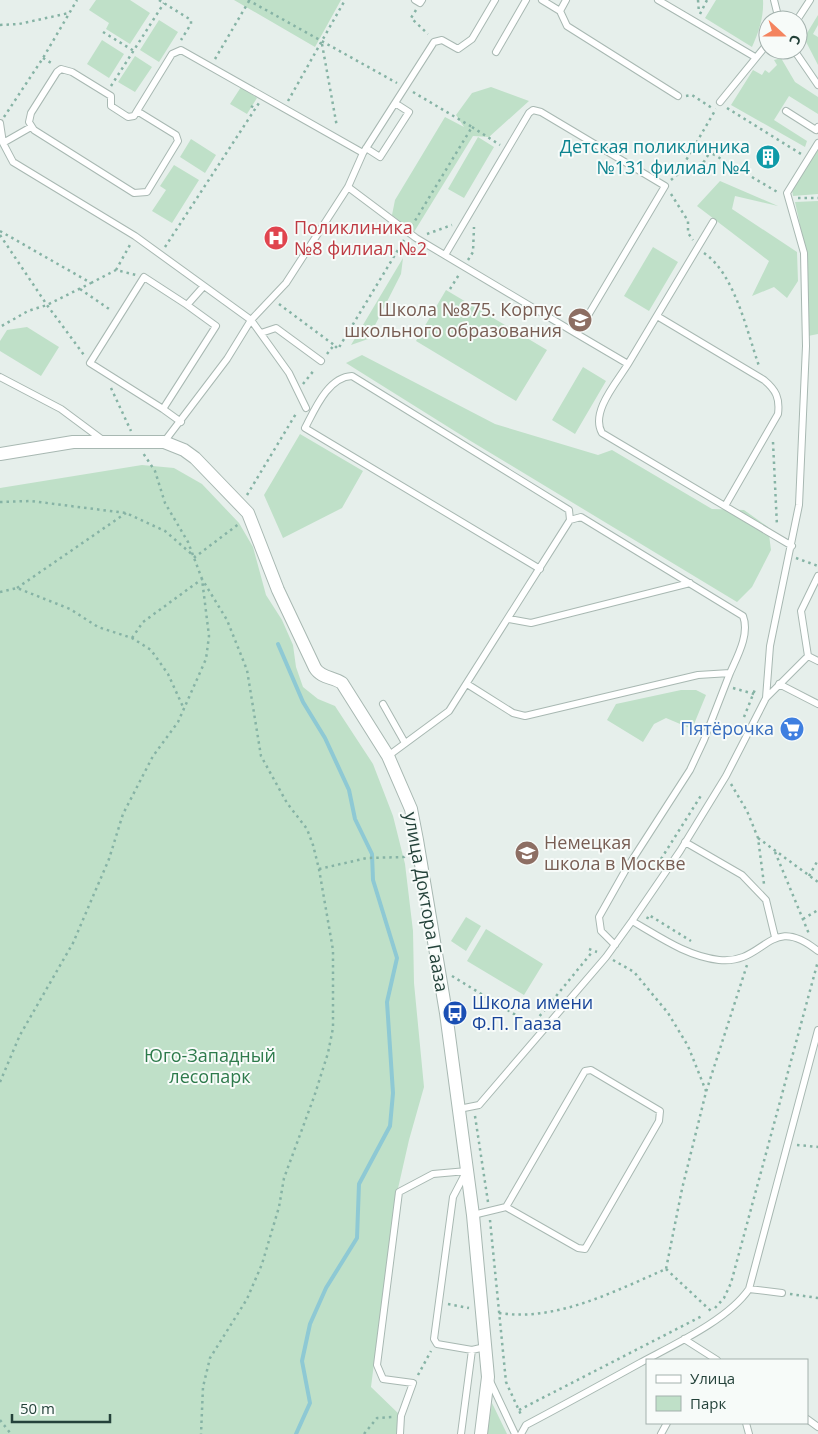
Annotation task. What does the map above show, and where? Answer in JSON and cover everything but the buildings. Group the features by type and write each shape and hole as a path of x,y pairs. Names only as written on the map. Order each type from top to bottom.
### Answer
{"street":[{"name":"улица Доктора Гааза","path":"0,454 73,442 164,442 184,450 195,458 248,512 278,590 314,668 318,674 342,683 388,756 411,809 444,1004 464,1108 466,1171 488,1377 481,1434"}],"lane":[{"path":"164,442 227,360 251,320 286,283 348,187 364,151 434,42 442,40 458,50 472,38 495,0"},
{"path":"496,52 526,0"},
{"path":"542,0 560,11 567,26 678,96"},
{"path":"560,11 566,0"},
{"path":"658,0 755,57"},
{"path":"137,111 176,136 178,141 149,190 142,194 134,193 31,127 29,122 32,113 57,72 61,69 72,72 107,93 112,98 110,106 128,117 134,116 137,111 172,54 177,51 186,51 339,139 380,157 409,112 395,103"},
{"path":"720,102 758,54"},
{"path":"801,60 818,85"},
{"path":"444,255 529,113 537,110 665,186 577,334"},
{"path":"786,111 816,130 818,127"},
{"path":"0,122 3,143 13,162 135,236 251,320 289,373 305,404"},
{"path":"3,143 31,127"},
{"path":"766,698 770,646 799,505 800,443 806,346 804,253 787,193 818,142"},
{"path":"348,187 416,238 628,364"},
{"path":"712,222 628,364 600,413 598,421 602,433 792,546"},
{"path":"163,409 216,326 144,277 90,363 181,422"},
{"path":"187,305 203,287"},
{"path":"657,316 764,380 776,393 779,403 778,414 725,506"},
{"path":"260,333 276,328 321,361"},
{"path":"388,756 449,711 509,619 540,570 570,520 569,510 352,376 343,376 333,382 305,428 540,570"},
{"path":"0,377 61,409 105,442"},
{"path":"570,520 582,517 743,616 746,624 740,648 704,740 690,770 625,871 600,917 601,932 615,945"},
{"path":"808,656 801,611 818,576"},
{"path":"509,619 531,624 690,583"},
{"path":"808,656 818,661"},
{"path":"464,1108 479,1105 615,945 685,842 726,776 766,698 808,656"},
{"path":"467,684 513,714 525,716 538,715 698,675 730,673"},
{"path":"780,684 818,704"},
{"path":"383,704 405,742"},
{"path":"685,842 742,875 766,900 775,937"},
{"path":"632,921 691,954 721,960 749,956 775,937 792,935 816,950"},
{"path":"648,1359 731,1310 749,1289 818,1030"},
{"path":"472,1215 506,1206 578,1248 584,1249 660,1120 660,1111 592,1070 585,1071 506,1206"},
{"path":"466,1171 453,1197 434,1339 437,1344 472,1350 486,1346"},
{"path":"400,1434 401,1416 413,1383 384,1379 377,1365 399,1192 433,1174 466,1171"},
{"path":"749,1289 782,1293"},
{"path":"684,1339 715,1359"},
{"path":"461,1434 472,1350"},
{"path":"521,1434 526,1426 646,1360"},
{"path":"488,1377 514,1434"}],"path":[{"path":"0,122 43,58 77,0"},
{"path":"159,0 189,18 192,22 172,54"},
{"path":"211,67 248,0 405,87 508,149"},
{"path":"284,108 345,0"},
{"path":"698,0 699,15 707,0"},
{"path":"419,1 412,18 434,42"},
{"path":"107,93 164,3"},
{"path":"0,25 18,24 70,13"},
{"path":"103,32 134,51"},
{"path":"322,42 339,139"},
{"path":"43,58 53,64"},
{"path":"678,96 692,95 716,110"},
{"path":"160,255 264,96"},
{"path":"764,380 732,289 712,258 697,248 688,233 688,221 665,186 678,174 720,102 801,154"},
{"path":"251,106 256,109"},
{"path":"338,349 472,127"},
{"path":"696,144 789,199 818,198"},
{"path":"700,168 710,152"},
{"path":"416,238 465,220"},
{"path":"450,289 473,252 473,230 476,222"},
{"path":"0,231 91,283"},
{"path":"0,235 47,305 90,363"},
{"path":"0,327 28,311 47,305 116,270 135,236"},
{"path":"116,270 144,277"},
{"path":"80,289 119,317"},
{"path":"271,299 334,346"},
{"path":"0,1082 28,1020 73,943 109,859 124,814 153,756 178,722 196,686 207,652 209,636 202,579 195,557 165,503 155,471 136,442 104,372"},
{"path":"195,557 239,523 248,512 247,494 305,404"},
{"path":"772,425 778,538"},
{"path":"0,502 31,501 126,513 165,531 195,557"},
{"path":"0,592 17,588 126,513"},
{"path":"797,558 818,566"},
{"path":"132,638 143,622 202,579"},
{"path":"202,579 227,620 247,670 261,756 287,803 307,829 320,868 333,950 332,1028 328,1053 284,1178 279,1208 262,1264 247,1299 210,1358 203,1387 202,1434"},
{"path":"17,588 70,609 98,627 132,638 151,650 168,674 184,708"},
{"path":"744,690 766,698"},
{"path":"742,721 754,694"},
{"path":"726,776 747,811 758,838 766,900"},
{"path":"656,867 707,787"},
{"path":"758,838 818,882"},
{"path":"775,852 816,950"},
{"path":"320,868 367,858 404,857"},
{"path":"808,876 818,860"},
{"path":"803,919 818,910"},
{"path":"649,915 694,943"},
{"path":"448,974 527,1022 534,1023 593,951"},
{"path":"666,1269 682,1189 706,1092 749,956"},
{"path":"519,1410 711,1311 724,1298 731,1283 818,960"},
{"path":"619,964 634,972 668,1013 688,1046 706,1092"},
{"path":"464,1108 476,1118 490,1210 506,1382 526,1426"},
{"path":"788,1144 818,1148"},
{"path":"666,1269 718,1318"},
{"path":"438,1302 513,1315 557,1310 606,1295 666,1269"},
{"path":"782,1293 818,1298"},
{"path":"413,1383 437,1344"},
{"path":"365,1433 377,1418 401,1416"},
{"path":"0,1420 11,1434"}],"green space":[{"path":"96,0 130,0 150,13 130,44 106,29 109,23 89,10"},
{"path":"234,0 341,0 315,47"},
{"path":"716,0 763,0 763,10 758,10 758,33 752,47 705,18"},
{"path":"818,15 818,25 813,34 818,37 818,65 808,46 808,31"},
{"path":"159,20 178,32 159,62 140,50"},
{"path":"102,40 124,54 109,78 87,64"},
{"path":"135,56 152,67 135,92 118,82"},
{"path":"774,60 782,60 795,82 818,97 818,114 789,96 774,120 807,141 805,147 731,105 753,70 762,75 765,70 769,73 777,65"},
{"path":"241,87 257,98 247,114 230,104"},
{"path":"491,87 529,101 489,137 473,136 414,232 392,215 395,200 445,117 464,127 456,115 472,93"},
{"path":"478,137 494,147 464,198 448,189"},
{"path":"191,139 216,155 205,173 180,157"},
{"path":"818,148 818,194 793,196 792,190"},
{"path":"174,165 199,180 172,223 152,211 166,190 160,186"},
{"path":"720,181 778,206 735,196 732,209 797,252 798,281 787,298 774,287 752,296 769,261 697,206"},
{"path":"818,201 818,334 808,336 806,269 795,202"},
{"path":"653,247 678,262 649,311 624,296"},
{"path":"403,258 401,274 368,339 351,345"},
{"path":"446,290 547,350 516,401 416,341"},
{"path":"27,327 59,347 41,376 0,351 0,341 7,330"},
{"path":"362,355 495,424 598,455 612,450 712,509 744,510 768,527 771,550 752,587 737,602 469,440 346,363"},
{"path":"583,367 606,381 575,434 552,420"},
{"path":"300,434 363,471 342,508 283,538 264,495"},
{"name":"Юго-Западный лесопарк","path":"142,465 174,468 202,484 239,523 253,547 266,595 282,620 293,645 296,667 303,687 318,699 335,706 373,764 393,816 405,864 413,931 414,983 424,1087 409,1140 394,1206 371,1387 401,1416 400,1434 0,1434 0,488"},
{"path":"681,690 696,690 706,695 692,729 666,718 654,724 643,742 607,720 616,704"},
{"path":"466,917 481,926 466,951 451,941"},
{"path":"486,929 543,964 524,995 467,961"},
{"path":"492,1403 507,1434 487,1434"}],"waterway":[{"path":"278,644 303,702 325,738 349,790 355,819 372,854 373,880 397,958 387,1002 393,1093 390,1126 359,1184 357,1238 326,1288 310,1324 302,1361 310,1403 296,1434"}],"place":[{"name":"Детская поликлиника №131 филиал №4","path":"768,157"},
{"name":"Поликлиника №8 филиал №2","path":"276,238"},
{"name":"Школа №875. Корпус школьного образования","path":"580,320"},
{"name":"Пятёрочка","path":"792,729"},
{"name":"Немецкая школа в Москве","path":"527,853"},
{"name":"Школа имени Ф.П. Гааза","path":"455,1013"}]}
